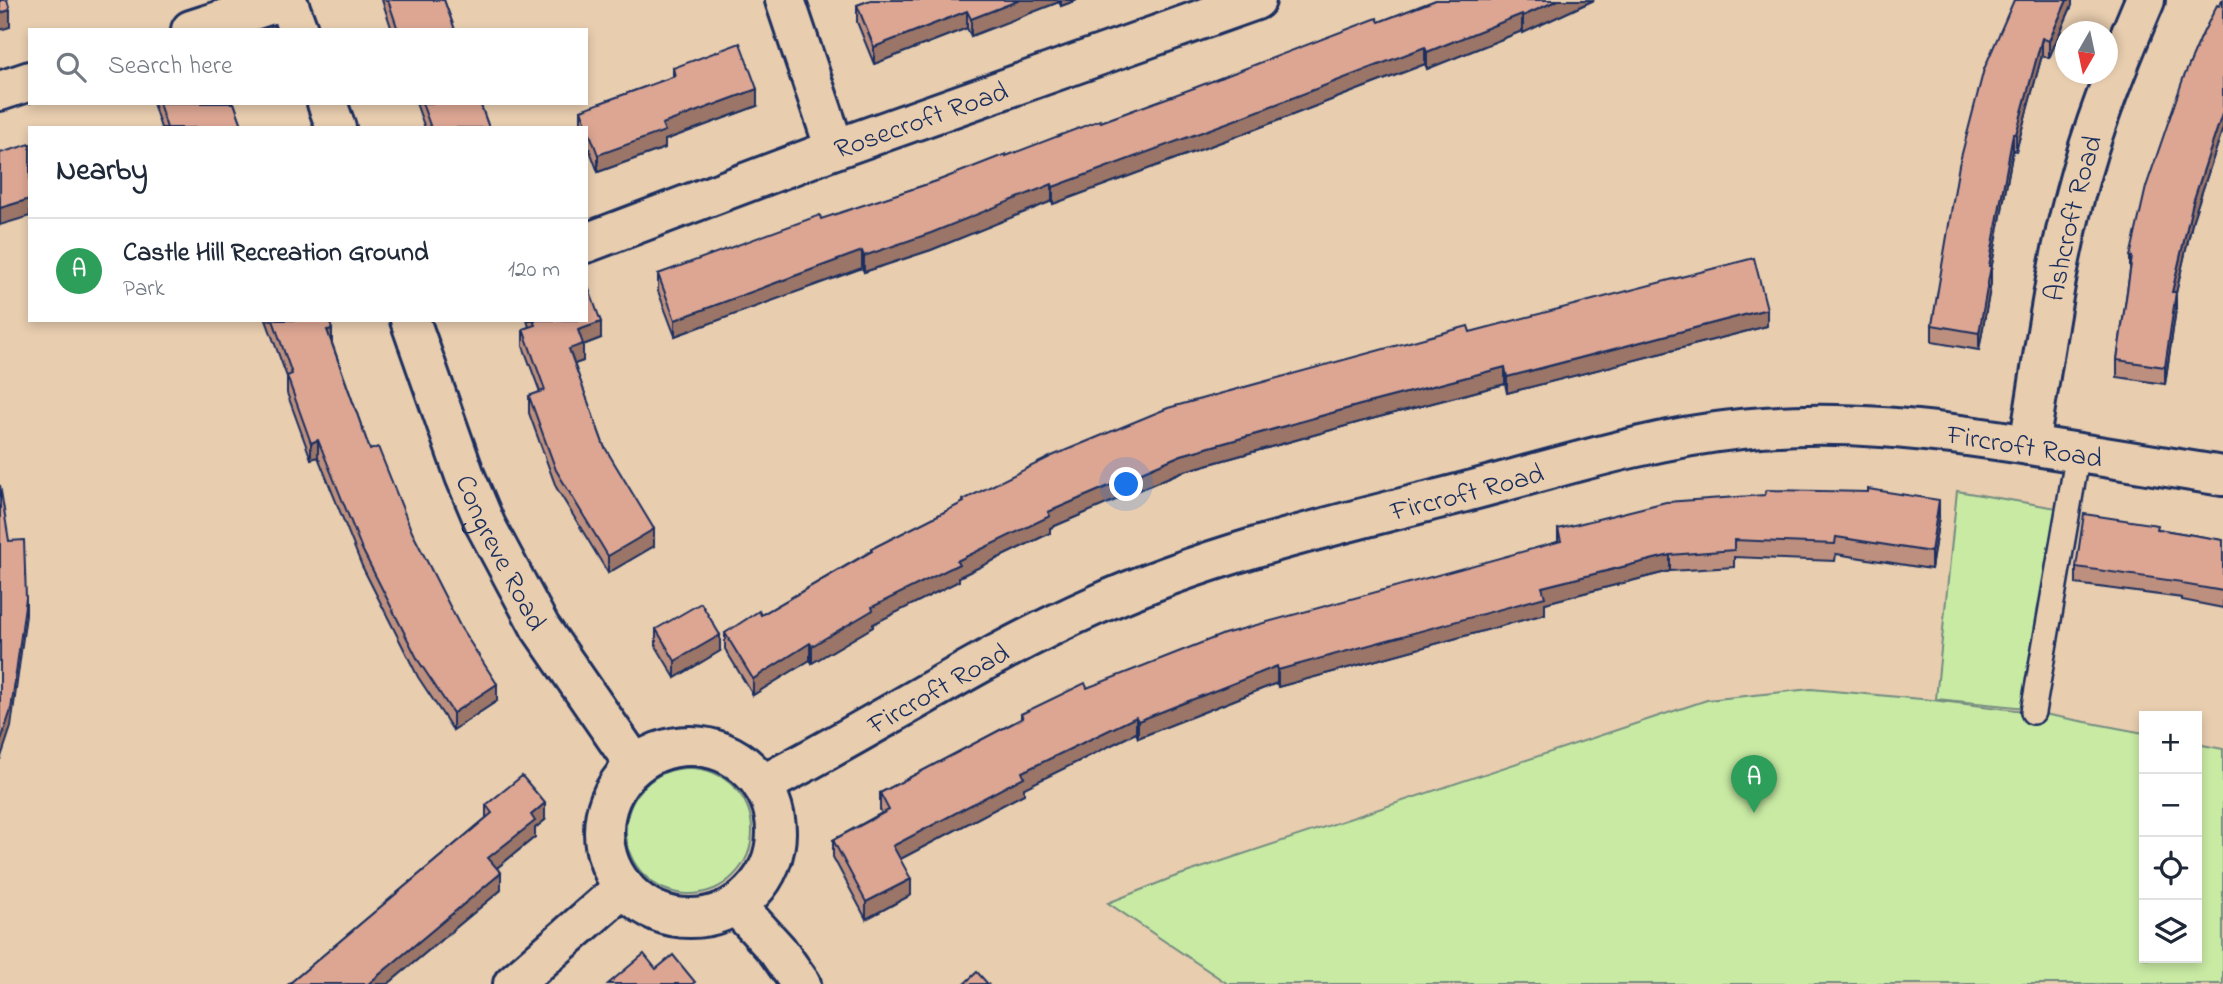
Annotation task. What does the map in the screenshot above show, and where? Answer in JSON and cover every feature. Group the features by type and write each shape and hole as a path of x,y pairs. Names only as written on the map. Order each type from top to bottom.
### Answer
{"street":[{"path":"197,28 285,0 297,28"},
{"path":"785,0 835,149"},
{"name":"Rosecroft Road","path":"588,242 835,149 1256,0"},
{"name":"Ashcroft Road","path":"2029,445 2058,270 2074,196 2092,133 2145,0"},
{"path":"0,91 28,82"},
{"path":"328,105 335,126"},
{"name":"Congreve Road","path":"412,322 465,475 486,526 540,627 619,746 635,765"},
{"name":"Fircroft Road","path":"762,785 982,662 1137,587 1194,566 1286,538 1589,457 1681,437 1791,425 1932,430 2223,476"},
{"path":"678,746 703,746 726,753 746,767 762,785 772,805 776,828 774,850 766,871 753,890 736,905 713,915 689,918 665,914 642,904 624,887 611,869 604,847 603,824 609,802 619,782 635,765 655,753 678,746"},
{"path":"513,984 624,887"},
{"path":"736,905 777,950 801,984"}],"lane":[{"path":"2033,712 2078,453"}],"green space":[{"path":"1957,491 2057,508 2026,708 1936,699"},
{"path":"1811,689 2033,712 2139,732 2139,963 2202,963 2202,745 2223,749 2223,984 1228,984 1108,903 1171,878 1707,700"},
{"path":"689,768 713,773 734,786 747,807 752,831 747,855 734,876 713,889 689,894 665,889 644,876 631,855 626,831 631,807 644,786 665,773"}],"building":[{"path":"0,0 7,0 10,10 0,13"},
{"path":"388,0 444,0 454,28 397,28"},
{"path":"871,0 1020,0 971,19 967,11 874,47 857,5"},
{"path":"1436,0 1558,0 1427,52 1425,47 1053,187 1052,184 931,233 864,256 862,251 675,320 658,274 820,215 821,219 937,181 1377,18 1379,22"},
{"path":"2014,0 2067,0 2058,21 2055,21 2049,41 2042,38 2016,134 2013,134 1979,333 1932,325 1959,165 1984,69"},
{"path":"2222,0 2223,111 2193,202 2172,292 2176,292 2165,367 2117,360 2130,257 2146,187 2183,79 2202,35"},
{"path":"740,43 757,89 662,124 665,131 598,155 581,110 675,76 673,68"},
{"path":"160,105 235,105 242,126 166,126"},
{"path":"423,105 481,105 488,126 430,126"},
{"path":"28,145 28,200 0,208 0,153"},
{"path":"1754,258 1767,309 1507,377 1505,367 1181,455 1048,512 1050,516 957,561 959,564 872,607 873,610 812,646 810,643 753,679 725,633 759,611 761,615 872,551 871,549 964,502 963,500 1052,456 1168,408 1468,326 1470,332"},
{"path":"588,287 601,322 578,330 583,344 569,349 604,446 654,529 608,556 556,470 529,396 545,390 523,329 535,325 534,322 588,322"},
{"path":"274,322 330,322 332,329 327,330 370,450 378,447 412,532 461,628 497,684 453,713 418,660 362,549 318,440 311,443 287,376 292,374"},
{"path":"0,485 9,541 24,540 26,598 11,710 0,743"},
{"path":"1868,489 1939,500 1931,552 1836,537 1835,544 1734,540 1734,550 1670,555 1542,587 1545,597 1278,670 1277,666 1138,721 1136,717 1022,772 1024,777 893,846 911,879 866,902 833,840 889,810 880,793 1023,718 1021,714 1085,683 1087,688 1224,634 1561,541 1558,529 1666,502 1765,495 1766,490 1868,492"},
{"path":"2084,514 2158,525 2157,529 2223,540 2223,591 2182,582 2076,567"},
{"path":"701,603 720,635 675,661 656,629"},
{"path":"522,776 545,803 531,815 535,821 488,858 501,873 368,984 289,984 492,813 486,805"},
{"path":"644,954 656,969 673,955 695,982 608,984"},
{"path":"977,972 988,984 964,984"}],"place":[{"name":"Castle Hill Recreation Ground","path":"1754,813"}]}
